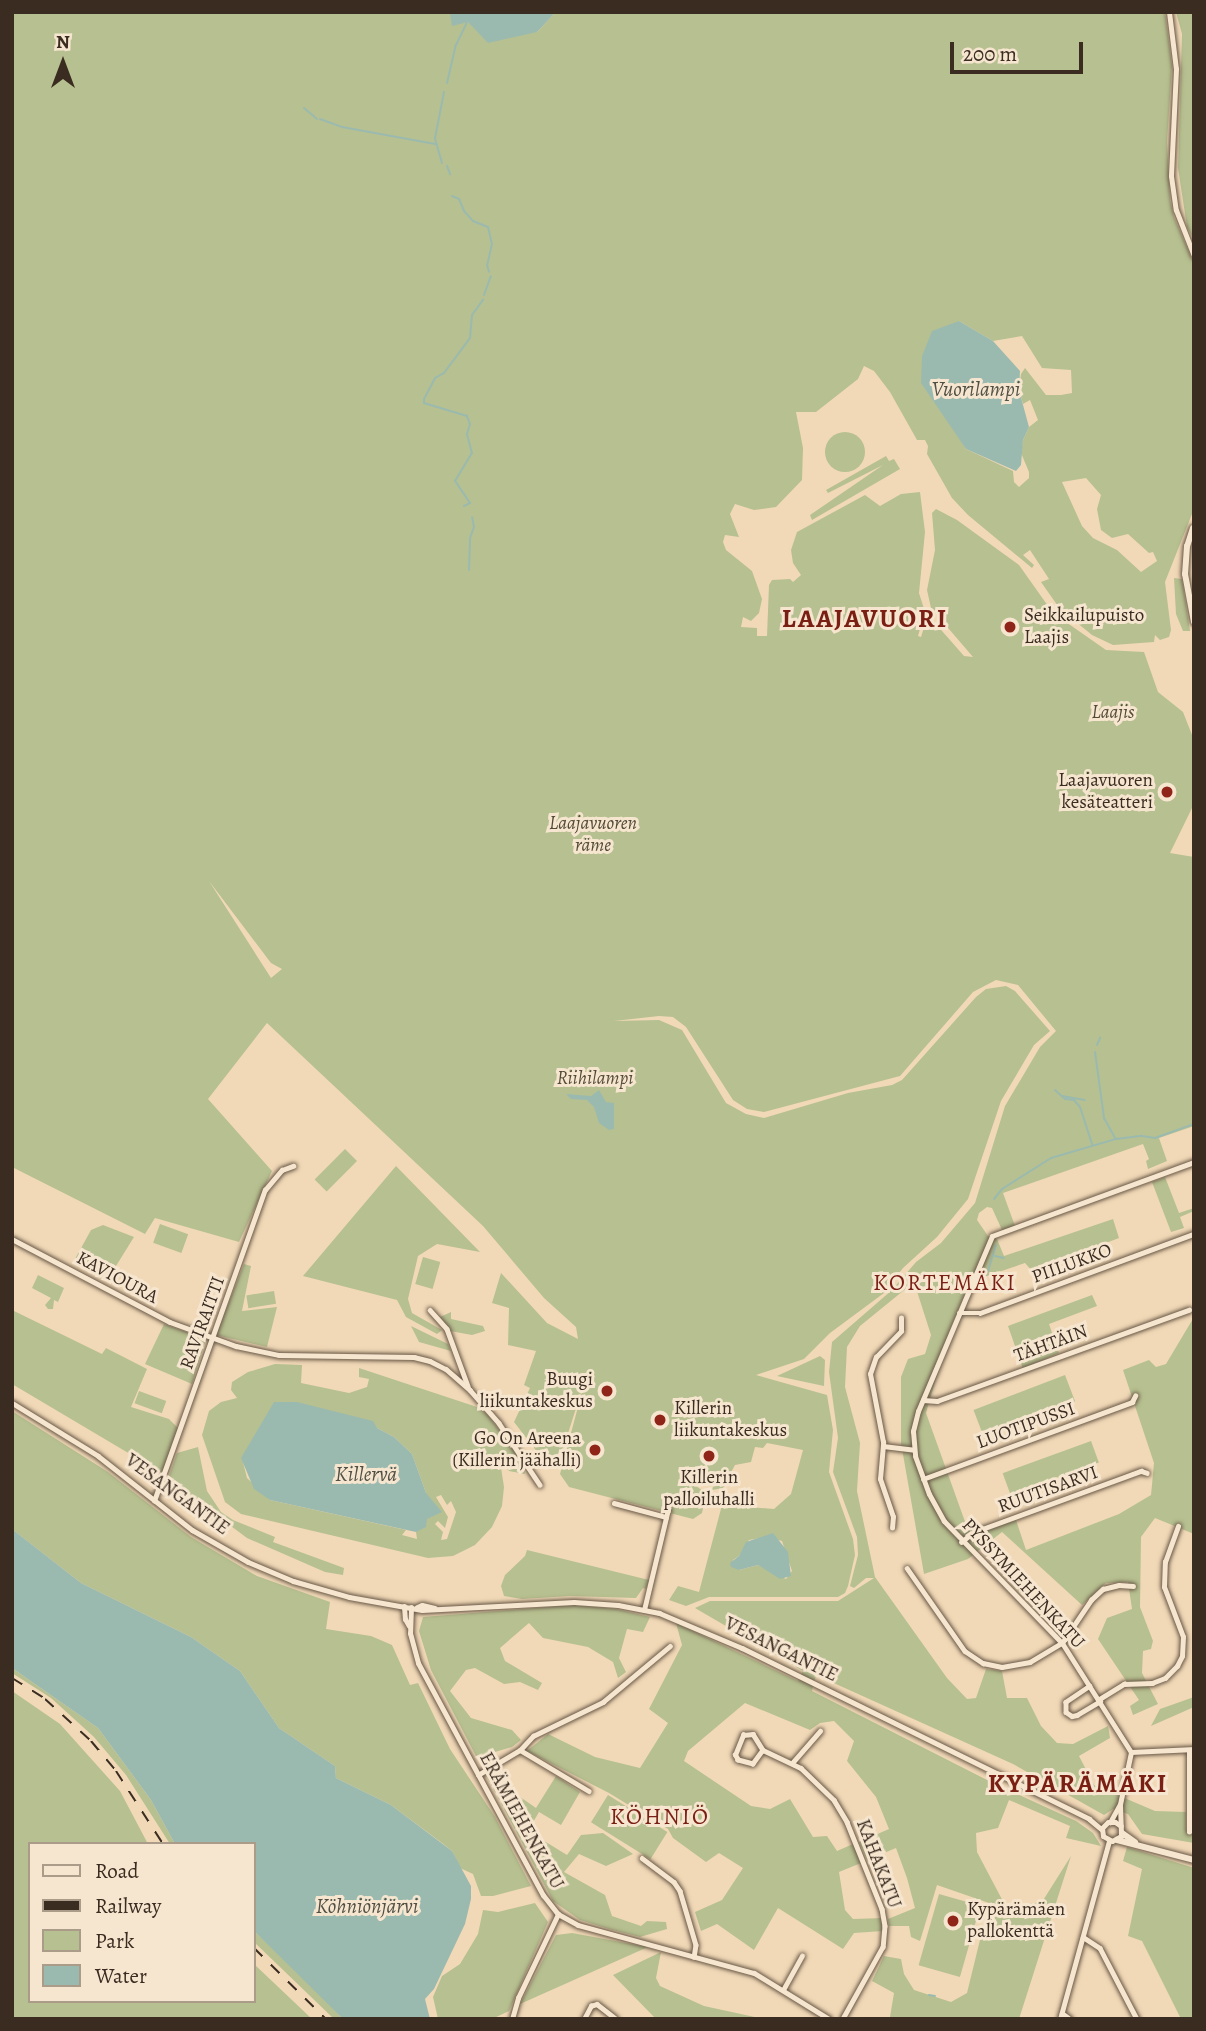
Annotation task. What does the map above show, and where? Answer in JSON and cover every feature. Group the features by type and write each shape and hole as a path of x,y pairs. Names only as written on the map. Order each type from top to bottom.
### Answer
{"main road":[{"path":"1194,527 1187,546 1185,574 1194,622"},
{"path":"1120,1833 1136,1843 1194,1860"}],"street":[{"path":"1169,12 1176,69 1171,176 1176,210 1194,256"},
{"name":"PYSSYMIEHENKATU","path":"1131,1752 1062,1643 961,1542 936,1509 914,1450 914,1422 995,1235 1194,1162"},
{"name":"RAVIRAITTI","path":"154,1501 265,1190 282,1170 293,1166"},
{"name":"PIILUKKO","path":"959,1313 980,1313 1194,1234"},
{"name":"KAVIOURA","path":"12,1239 163,1319 210,1338 279,1355 414,1357 446,1369 470,1390"},
{"path":"430,1310 447,1329 470,1390 499,1423 540,1485"},
{"name":"TÄHTÄIN","path":"923,1399 937,1401 1189,1310"},
{"path":"892,1528 893,1517 880,1479 883,1446 870,1374 876,1357 901,1331 901,1318"},
{"name":"LUOTIPUSSI","path":"923,1479 1132,1402 1135,1396"},
{"name":"VESANGANTIE","path":"12,1403 97,1455 192,1530 269,1571 321,1590 404,1606 422,1605 435,1608 574,1602 644,1610 678,1620 718,1636 1089,1819 1102,1830 1109,1844"},
{"path":"883,1446 914,1450"},
{"name":"RUUTISARVI","path":"961,1542 974,1532 1140,1471 1147,1473"},
{"path":"614,1503 666,1517"},
{"path":"644,1610 668,1509"},
{"path":"1090,1686 1066,1702 1066,1712 1072,1716 1077,1715 1124,1684 1159,1681 1178,1666 1184,1647 1183,1637 1164,1587 1166,1562 1178,1527"},
{"path":"907,1568 970,1656 982,1663 1002,1667 1022,1665 1062,1643 1099,1592 1119,1585 1133,1587"},
{"name":"ERÄMIEHENKATU","path":"404,1606 418,1663 542,1895 558,1914 578,1925 754,1973 829,2019"},
{"name":"ERÄMIEHENKATU","path":"409,1626 414,1607"},
{"path":"478,1775 520,1750 533,1736 603,1702 670,1646"},
{"path":"793,1762 820,1731"},
{"name":"KAHAKATU","path":"763,1750 753,1764 738,1760 735,1755 737,1744 747,1734 755,1737 763,1750 793,1762 817,1782 841,1811 885,1918 883,1947 843,2019"},
{"path":"520,1750 589,1791"},
{"path":"1070,2019 1061,2016 1109,1844 1120,1833 1120,1804 1131,1752 1191,1750 1189,1832"},
{"path":"1102,1830 1120,1804"},
{"name":"VESANGANTIE","path":"1089,1819 1109,1822 1120,1833"},
{"path":"642,1858 674,1882 680,1891 696,1945 694,1957"},
{"path":"512,2019 518,1998 558,1914"},
{"path":"1083,1937 1100,1948 1138,2019"},
{"path":"783,1990 802,1956"},
{"path":"584,2019 591,2006 597,2004 616,2019"}],"green space":[{"path":"12,12 451,12 467,22 537,32 556,12 1165,12 1172,66 1167,142 1170,200 1174,217 1194,264 1194,509 1165,582 1171,630 1169,637 1160,640 1155,635 1154,642 1113,645 1092,635 1060,609 1041,582 1049,579 1030,550 1023,555 1034,565 1032,568 968,515 952,498 927,454 928,446 925,440 917,440 890,392 874,371 864,366 858,379 816,412 796,412 803,448 802,480 776,507 754,510 735,504 730,514 739,537 725,535 723,542 726,550 752,571 762,599 759,613 751,621 743,617 741,627 757,628 757,636 767,636 769,585 772,580 790,579 793,582 801,575 793,563 791,550 797,532 865,495 880,506 901,494 920,492 925,532 919,593 925,612 918,636 921,637 928,615 964,656 973,657 931,608 927,590 935,550 932,513 936,509 957,520 1019,565 1053,613 1106,650 1144,652 1158,692 1183,712 1194,740 1194,804 1170,853 1194,857 1194,1126 1159,1138 1167,1161 1148,1169 1146,1161 1149,1159 1143,1144 1003,1193 1015,1226 1002,1230 992,1208 987,1207 979,1213 977,1220 988,1236 997,1239 1004,1256 1113,1219 1119,1238 1032,1271 1025,1263 984,1277 974,1272 951,1327 926,1413 968,1530 1016,1520 1026,1550 1119,1514 1151,1495 1154,1463 1123,1370 1149,1360 1156,1367 1166,1364 1194,1317 1194,1534 1155,1518 1141,1537 1140,1607 1153,1641 1151,1649 1143,1651 1142,1673 1158,1704 1133,1715 1130,1706 1139,1700 1098,1639 1107,1618 1132,1609 1128,1582 1106,1583 1082,1605 1002,1532 968,1559 924,1574 901,1443 901,1377 908,1359 925,1354 931,1335 914,1282 860,1326 847,1347 845,1387 860,1443 857,1491 875,1577 947,1678 967,1699 976,1698 986,1669 1002,1671 1007,1698 1027,1698 1041,1726 1057,1743 1073,1744 1108,1726 1110,1738 1079,1756 1094,1785 1155,1811 1186,1812 1186,1830 1194,1830 1194,1843 1142,1834 1128,1814 1113,1809 1104,1815 1013,1764 816,1675 812,1691 991,1782 1076,1821 1093,1833 1101,1846 1066,1838 1070,1826 1009,1800 998,1828 976,1833 977,1852 1006,1907 1042,1902 1071,1856 1019,2019 890,2017 894,1993 872,1981 884,1956 901,1959 904,1974 914,1990 951,2002 967,1993 989,1903 937,1885 920,1941 911,1937 909,1926 889,1926 888,1919 915,1908 907,1878 896,1848 867,1860 859,1842 889,1829 876,1797 847,1761 854,1741 834,1721 820,1723 810,1730 745,1703 688,1751 684,1761 751,1806 770,1809 790,1799 813,1837 827,1836 837,1851 853,1844 861,1863 839,1872 845,1910 853,1919 883,1918 883,1931 854,1933 843,1949 778,1908 754,1950 717,1924 701,1931 695,1912 722,1900 743,1868 719,1853 706,1862 673,1838 668,1829 609,1793 527,1751 548,1734 595,1757 640,1768 668,1723 649,1709 682,1645 676,1623 798,1681 803,1671 695,1608 710,1601 838,1601 874,1578 866,1578 854,1588 850,1586 858,1555 857,1537 833,1472 838,1438 829,1372 832,1342 892,1290 916,1262 941,1243 975,1203 1005,1106 1040,1047 1056,1031 1018,985 996,980 973,992 900,1076 764,1112 747,1109 733,1100 686,1027 673,1017 614,1021 659,1020 682,1030 726,1103 746,1114 764,1118 848,1093 892,1085 902,1080 986,989 1006,986 1015,991 1050,1031 1034,1045 1001,1101 968,1199 937,1237 903,1268 884,1293 830,1333 804,1359 756,1375 827,1395 833,1430 829,1472 853,1539 855,1555 848,1586 845,1593 838,1597 709,1597 686,1606 669,1600 678,1586 699,1592 722,1505 774,1509 791,1494 803,1450 767,1443 763,1448 755,1447 751,1462 735,1465 723,1488 712,1490 714,1484 710,1486 698,1480 696,1486 706,1493 702,1513 693,1519 569,1487 560,1474 586,1377 564,1446 553,1460 545,1458 514,1422 530,1388 524,1385 536,1351 508,1345 509,1308 492,1303 501,1273 547,1323 578,1339 576,1327 544,1298 483,1226 267,1023 208,1099 272,1171 239,1242 155,1218 145,1234 12,1167","holes":["959,321 993,341 1022,336 1042,368 1071,370 1072,393 1061,395 1046,395 1025,368 1021,374 1019,390 1023,404 1030,400 1038,420 1029,427 1023,440 1021,453 1029,478 1019,487 1014,482 1013,471 966,449 922,369","1086,478 1101,495 1097,509 1101,530 1112,538 1128,534 1149,553 1153,552 1157,561 1141,572 1117,550 1093,538 1082,526 1062,482","209,881 271,963 282,969 271,978","765,1537 782,1541 792,1571 786,1579 758,1565 739,1570 733,1560 739,1556 749,1540"]},
{"path":"1176,12 1194,12 1194,240 1187,227 1178,168 1182,34"},
{"path":"845,432 859,438 865,452 859,466 845,472 831,466 825,452 831,438"},
{"path":"886,456 889,461 894,459 900,469 812,520 810,515 883,465 828,493 826,490"},
{"path":"1174,578 1182,579 1190,631 1183,631 1176,614"},
{"path":"345,1149 357,1161 327,1191 315,1179"},
{"path":"396,1166 480,1252 437,1244 418,1256 408,1299 412,1313 442,1330 437,1334 406,1317 397,1300 303,1276"},
{"path":"1165,1177 1179,1213 1194,1208 1194,1211 1180,1217 1184,1228 1171,1232 1152,1182"},
{"path":"160,1224 188,1234 181,1253 153,1243"},
{"path":"103,1225 134,1237 111,1274 75,1259 91,1230"},
{"path":"423,1257 440,1262 433,1289 415,1284"},
{"path":"244,1264 251,1266 242,1311 277,1307 267,1347 216,1335"},
{"path":"38,1275 64,1288 58,1302 54,1300 53,1309 48,1309 45,1305 51,1298 32,1288"},
{"path":"274,1291 276,1304 248,1308 246,1295"},
{"path":"1092,1295 1097,1306 1049,1324 1059,1353 1023,1369 1008,1326"},
{"path":"12,1310 102,1354 106,1348 147,1369 131,1407 169,1419 178,1428 162,1473 12,1384"},
{"path":"451,1312 451,1319 483,1326 485,1331 472,1335 450,1331 440,1317"},
{"path":"164,1324 206,1339 192,1384 145,1364"},
{"path":"411,1326 448,1344 451,1351 419,1342"},
{"path":"820,1356 825,1360 824,1386 777,1376"},
{"path":"275,1364 302,1365 301,1383 349,1393 367,1387 369,1379 359,1377 359,1368 477,1407 488,1415 523,1463 525,1474 509,1471 500,1461 504,1487 502,1506 492,1527 475,1545 453,1556 428,1558 241,1514 225,1502 202,1435 209,1411 221,1402 237,1398 231,1390 232,1382 248,1372","holes":["271,1409 377,1428 394,1437 412,1454 426,1493 416,1532 417,1539 402,1535 406,1530 270,1500 247,1478 242,1458","441,1495 447,1505 451,1501 456,1512 447,1539 441,1540 443,1532 435,1524 438,1521 445,1528 448,1517 436,1497"]},
{"path":"1065,1375 1075,1401 984,1436 974,1410"},
{"path":"139,1391 166,1401 162,1413 135,1403"},
{"path":"12,1411 108,1472 191,1537 257,1576 330,1602 326,1629 371,1636 392,1645 410,1685 418,1683 450,1749 495,1817 531,1886 493,1896 481,1896 473,1874 460,1868 452,1851 391,1805 336,1778 335,1766 279,1728 240,1671 191,1637 81,1583 12,1529"},
{"path":"1091,1441 1099,1463 1011,1495 1003,1473"},
{"path":"198,1447 207,1491 221,1512 233,1520 275,1537 273,1542 344,1568 343,1575 325,1572 247,1538 168,1479 177,1453"},
{"path":"527,1550 649,1580 646,1589 643,1588 636,1598 570,1596 522,1599 504,1596 501,1586 505,1575 525,1556"},
{"path":"573,1605 616,1609 650,1617 643,1632 627,1629 619,1658 626,1672 618,1678 613,1662 588,1647 543,1638 529,1623 500,1648 505,1661 542,1683 538,1690 520,1682 504,1684 475,1668 466,1670 450,1691 471,1718 512,1730 521,1740 512,1747 495,1752 489,1760 477,1758 431,1670 419,1631 423,1617"},
{"path":"12,1668 98,1728 151,1800 174,1842 169,1842 126,1775 94,1737 51,1698 12,1673"},
{"path":"12,1691 60,1724 120,1791 147,1842 28,1842 28,2003 256,2003 256,1966 312,2019 12,2019"},
{"path":"1194,1697 1194,1707 1151,1726 1160,1709"},
{"path":"497,1766 500,1783 536,1808 556,1776 580,1792 561,1825 539,1812 528,1831 567,1855 581,1835 603,1833 633,1854 606,1866 579,1854 564,1872 605,1895 612,1916 641,1926 647,1921 666,1922 667,1929 640,1937 580,1920 553,1901 487,1777"},
{"path":"608,1795 667,1832 650,1859 591,1822"},
{"path":"1127,1847 1194,1868 1194,2019 1181,2019 1142,1941 1128,1936 1142,1869 1123,1861"},
{"name":"Kypärämäen pallokenttä","path":"939,1894 980,1906 960,1977 919,1965"},
{"path":"535,1903 548,1922 509,2011 492,2019 438,2019 433,1997 442,1976 460,1964 478,1934 483,1910 498,1912"},
{"path":"256,1933 343,2019 334,2019 256,1944"},
{"path":"572,1933 648,1947 520,2004 556,1935"},
{"path":"661,1952 656,1978 660,1986 704,2006 764,2019 656,2019 613,1975"}],"water":[{"path":"556,12 537,32 488,43 468,22 452,26 450,13"},
{"name":"Vuorilampi","path":"959,321 993,341 1020,371 1019,390 1029,427 1023,440 1021,465 1016,471 966,449 921,383 922,356 932,331"},
{"name":"Riihilampi","path":"599,1090 606,1102 614,1103 614,1129 609,1130 599,1123 594,1107 587,1100 571,1099 566,1094 591,1096"},
{"name":"Killervä","path":"274,1402 297,1402 373,1421 377,1428 394,1437 412,1454 426,1493 442,1512 427,1519 426,1527 416,1532 270,1500 254,1489 241,1458"},
{"name":"Köhniönjärvi","path":"12,1529 81,1583 191,1637 240,1671 279,1728 335,1766 336,1778 391,1805 452,1851 471,1886 471,1899 465,1924 434,1989 425,1999 430,2019 343,2019 256,1933 256,1842 174,1842 151,1800 98,1728 12,1668"},
{"path":"773,1533 788,1552 791,1576 780,1579 758,1565 739,1570 731,1567 730,1563 739,1556 746,1542"}],"waterway":[{"path":"447,83 456,45 467,22"},
{"path":"442,163 435,138 444,92"},
{"path":"304,108 317,119"},
{"path":"320,119 342,127 436,144"},
{"path":"447,166 450,174"},
{"path":"452,196 459,199 464,211 473,221 488,227 492,244 487,265 489,272"},
{"path":"484,295 491,276"},
{"path":"464,506 470,503 455,481 472,453 467,434 470,424 467,416 424,403 424,399 435,378 444,373 470,338 472,315 483,300"},
{"path":"469,570 470,538 474,527 472,517"},
{"path":"1097,1045 1100,1038"},
{"path":"1095,1052 1104,1118 1115,1138"},
{"path":"1055,1090 1065,1099 1074,1100 1080,1107 1092,1145"},
{"path":"1062,1096 1085,1100"},
{"path":"994,1199 1002,1189 1051,1158 1116,1139 1142,1136 1155,1138 1194,1124"},
{"path":"988,1271 996,1245"},
{"path":"995,1256 1004,1258"},
{"path":"929,1995 935,1996"}],"railway":[{"path":"12,1678 45,1699 91,1741 116,1771 162,1842"},
{"path":"256,1950 326,2019"}],"place":[{"name":"Seikkailupuisto Laajis","path":"1010,627"},
{"name":"Laajavuoren kesäteatteri","path":"1167,792"},
{"name":"Buugi liikuntakeskus","path":"607,1391"},
{"name":"Killerin liikuntakeskus","path":"660,1420"},
{"name":"Go On Areena (Killerin jäähalli)","path":"595,1450"},
{"name":"Killerin palloiluhalli","path":"709,1456"},
{"name":"Kypärämäen pallokenttä","path":"953,1921"}],"district":[{"name":"LAAJAVUORI","path":"865,619"},
{"name":"KORTEMÄKI","path":"945,1283"},
{"name":"KYPÄRÄMÄKI","path":"1078,1784"},
{"name":"KÖHNIÖ","path":"660,1817"}],"park label":[{"name":"Laajis","path":"1113,713"},
{"name":"Laajavuoren räme","path":"593,835"}]}
